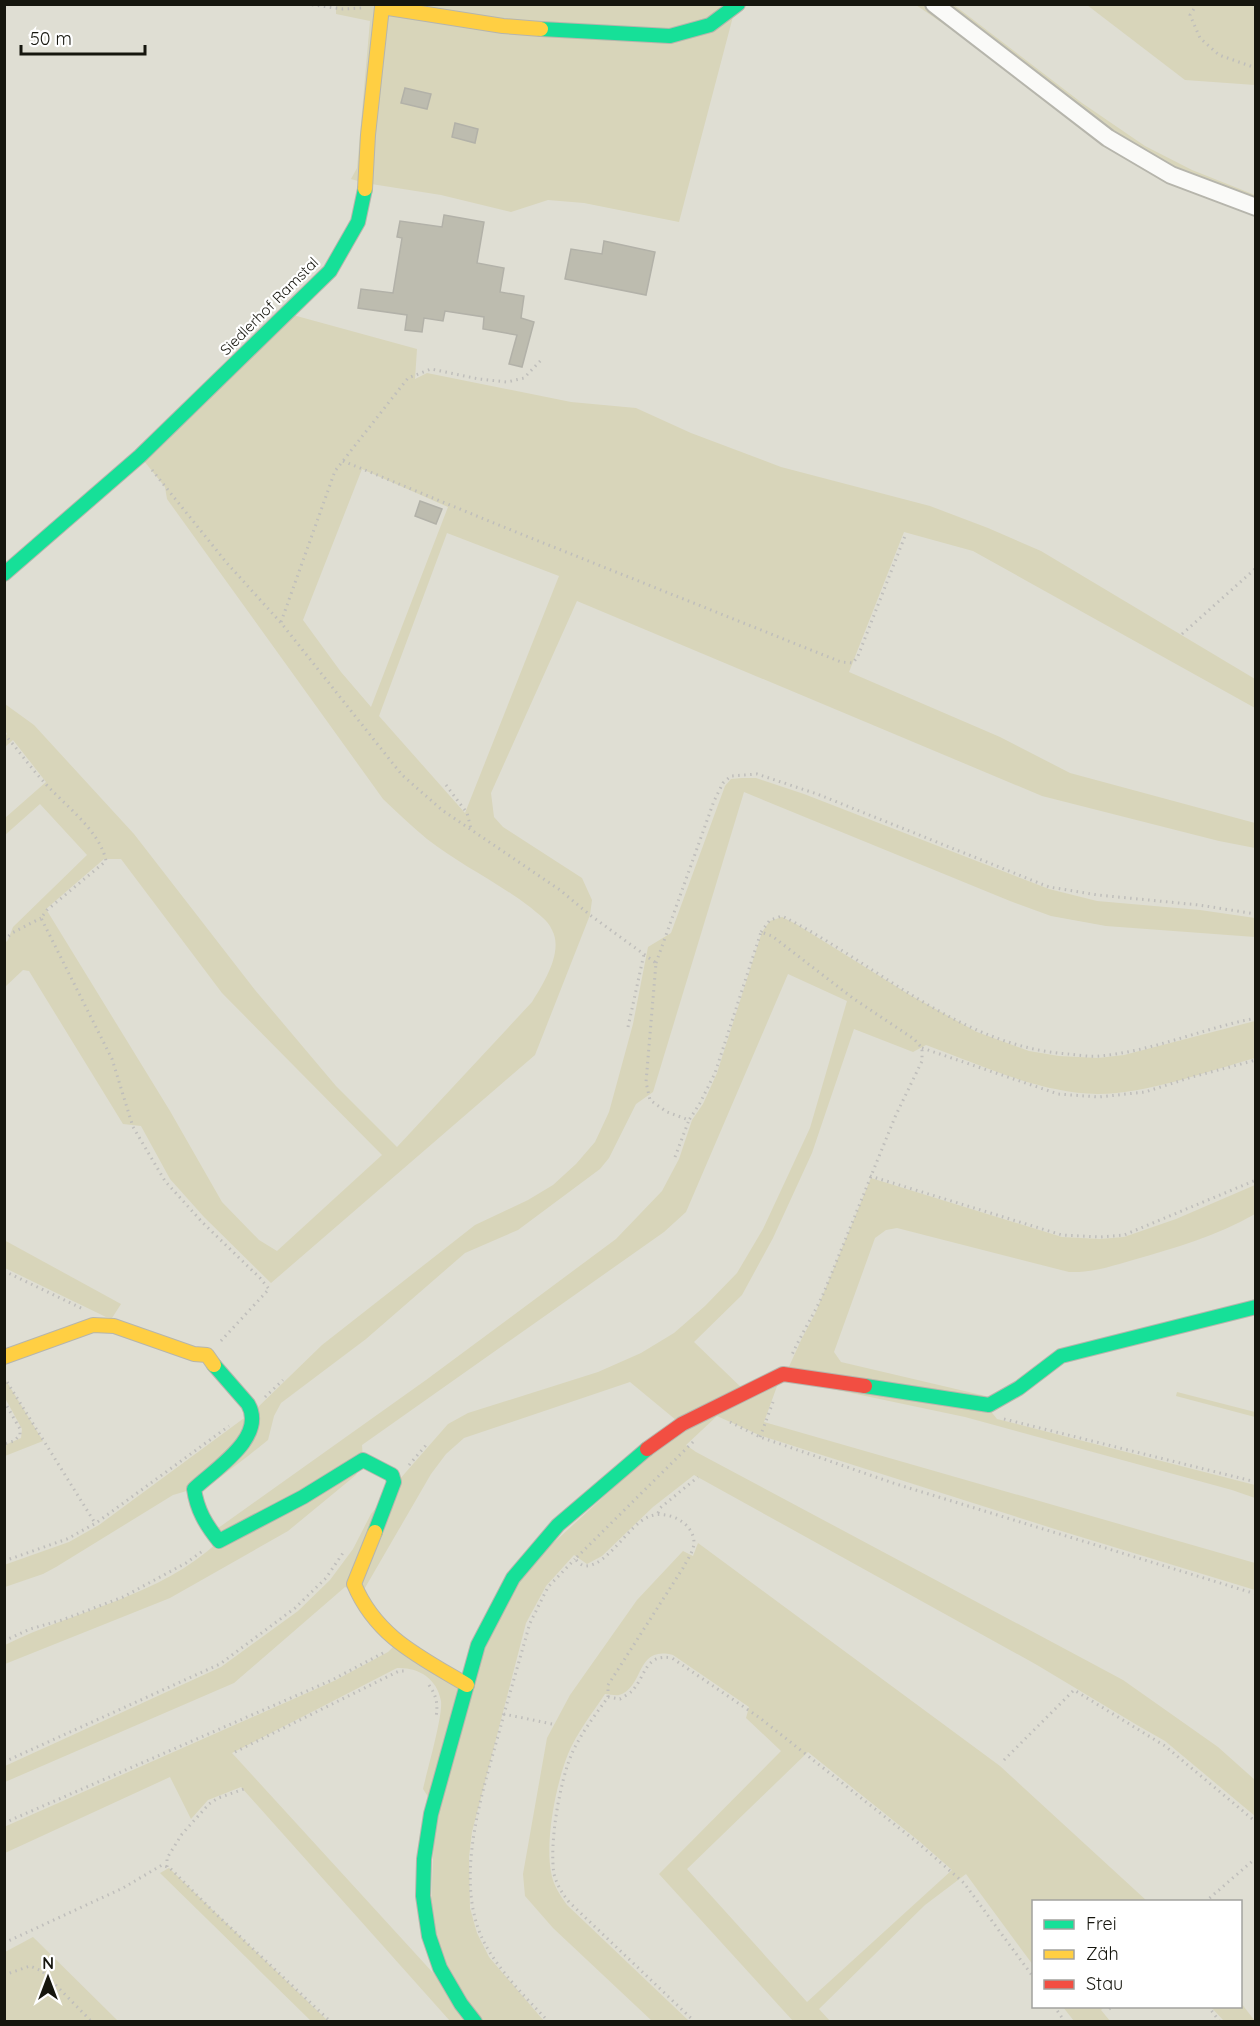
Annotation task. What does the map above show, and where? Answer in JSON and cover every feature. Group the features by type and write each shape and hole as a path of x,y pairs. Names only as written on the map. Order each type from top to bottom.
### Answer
{"street":[{"path":"382,7 502,26 670,36 710,25 738,4"},
{"path":"934,4 1108,138 1171,175 1256,207"},
{"name":"Siedlerhof Ramstal","path":"4,574 140,456 330,271 358,222 364,198 369,123 382,7"},
{"path":"475,2022 461,2004 440,1968 429,1936 423,1896 424,1859 431,1814 478,1645 513,1578 558,1525 653,1444 682,1424 783,1374 989,1405 1019,1388 1061,1356 1256,1307"},
{"path":"4,1357 93,1325 134,1332 194,1354 207,1355 216,1369 238,1391 252,1410 254,1420 248,1437 236,1452 194,1489 195,1503 203,1521 219,1541 303,1497 363,1460 382,1473 392,1475 394,1482 354,1584 359,1601 395,1640 467,1685"}],"path":[{"path":"306,4 344,9 382,7"},
{"path":"1197,4 1190,15 1200,38 1219,55 1256,68"},
{"path":"281,622 335,471 408,378 431,369 507,382 524,378 543,358"},
{"path":"140,456 226,562 281,622 402,775 442,810 560,890 656,963"},
{"path":"343,460 841,662 853,663 858,656 904,536"},
{"path":"1182,634 1256,568"},
{"path":"4,734 43,782 100,843 106,861 46,910 41,918 12,933 4,940"},
{"path":"689,1120 667,1112 650,1100 646,1082 656,963 714,801 723,783 731,776 757,774 817,794 1049,887 1256,914"},
{"path":"446,785 467,813 472,830"},
{"path":"675,1157 689,1120 715,1073 761,932 770,920 782,916 910,994 977,1030 1028,1048 1098,1056 1123,1052 1256,1018"},
{"path":"41,918 112,1059 133,1127 165,1181 269,1289 207,1355"},
{"path":"761,932 772,936 854,999 914,1039 922,1048 1058,1094 1099,1097 1145,1092 1256,1060"},
{"path":"628,1027 644,954"},
{"path":"800,1337 815,1314 870,1176 909,1085 922,1061 922,1048"},
{"path":"870,1176 1062,1235 1100,1237 1124,1234 1256,1180"},
{"path":"4,1271 93,1314 102,1325"},
{"path":"760,1437 783,1374"},
{"path":"4,1377 96,1523"},
{"path":"4,1401 20,1429 20,1435 14,1441 4,1444"},
{"path":"989,1405 998,1417 1256,1482"},
{"path":"4,1561 67,1539 96,1523 252,1410"},
{"path":"705,1412 760,1437 896,1484 1256,1594"},
{"path":"549,2022 489,1951 472,1907 474,1831 504,1714 530,1623 548,1587 702,1433"},
{"path":"394,1482 428,1444"},
{"path":"658,1514 660,1508 698,1477"},
{"path":"575,1559 586,1566 597,1562 647,1517 658,1514 676,1518 688,1527 694,1542 692,1551 608,1685 608,1696 573,1751 562,1785 554,1833 554,1873 559,1890 569,1902 696,2022"},
{"path":"4,1762 220,1664 295,1608 326,1578 350,1544"},
{"path":"4,1641 30,1629 62,1620 123,1597 186,1563"},
{"path":"4,1823 332,1680 387,1650 395,1640"},
{"path":"608,1696 620,1699 632,1691 641,1675 655,1659 662,1656 672,1658 760,1718 926,1849 964,1883 1032,1975"},
{"path":"235,1752 399,1671 410,1671"},
{"path":"426,1680 438,1703 434,1726"},
{"path":"1004,1760 1074,1690 1165,1746 1256,1822"},
{"path":"504,1714 552,1724"},
{"path":"167,1867 167,1858 182,1834 209,1804 218,1798 244,1789"},
{"path":"1206,1900 1256,1858"},
{"path":"4,1943 123,1888 162,1864 331,2022"},
{"path":"4,1975 30,1966 42,1971 92,2022"},
{"path":"1055,2008 1065,2022"},
{"path":"1209,2008 1220,2022"}],"shaded area":[{"path":"336,5 736,5 679,222 584,203 548,200 511,212 441,195 351,179 357,168 370,21 336,14"},
{"path":"916,5 954,5 1082,103 1145,146 1192,170 1255,195 1255,212 1221,197 1038,89"},
{"path":"1087,5 1255,5 1255,85 1185,80"},
{"path":"293,315 417,349 415,379 427,373 571,402 636,408 691,433 781,467 930,506 1041,551 1255,679 1255,708 973,551 904,532 849,672 1000,737 1070,773 1255,823 1255,848 1042,796 577,601 491,793 494,817 503,827 582,878 592,900 590,915 535,1055 271,1283 204,1217 170,1179 141,1126 123,1124 29,971 23,970 5,987 5,943 13,927 87,855 40,804 5,835 5,818 46,782 13,740 5,747 4,737 7,734 5,704 34,725 134,834 255,990 336,1086 397,1147 532,1002 551,968 555,939 548,923 530,907 439,848 383,799 167,499 165,487 140,456","holes":["362,469 448,507 371,707 341,672 303,620","447,533 559,576 465,813 379,716","104,859 121,859 222,993 382,1155 277,1251 259,1240 222,1202 170,1111 46,909"]},
{"path":"756,778 804,794 1049,889 1097,901 1200,910 1255,918 1255,937 1106,926 1051,916 744,792 653,1092 636,1104 609,1158 600,1169 518,1230 465,1253 366,1339 281,1403 274,1416 268,1440 206,1488 173,1495 56,1567 5,1587 4,1565 69,1542 99,1525 255,1410 322,1345 475,1225 528,1200 553,1185 576,1164 595,1142 609,1112 633,1024 648,947 671,933 725,786 731,779"},
{"path":"782,917 796,924 910,995 977,1032 1029,1051 1059,1056 1098,1058 1124,1055 1255,1021 1255,1058 1157,1086 1098,1094 1054,1089 1010,1077 926,1045 913,1052 854,1029 812,1153 773,1238 742,1295 694,1342 747,1393 787,1371 815,1314 871,1178 1062,1237 1100,1239 1124,1237 1176,1219 1255,1185 1255,1214 1241,1222 1180,1246 1110,1267 1086,1271 1069,1272 897,1228 886,1230 875,1238 834,1352 841,1362 990,1397 989,1409 997,1419 1255,1485 1255,1498 965,1417 780,1378 764,1422 1255,1563 1255,1590 759,1435 717,1416 686,1445 1123,1680 1218,1747 1255,1780 1255,1816 1165,1741 1037,1665 694,1475 653,1507 602,1556 587,1564 574,1555 546,1586 526,1623 472,1832 469,1857 470,1908 477,1933 489,1957 544,2021 450,2021 241,1787 208,1800 191,1819 170,1777 5,1853 4,1827 334,1681 388,1652 397,1643 469,1687 514,1579 682,1425 630,1382 464,1438 446,1454 431,1474 362,1593 345,1587 234,1683 5,1782 5,1766 221,1667 298,1611 330,1580 353,1549 371,1514 448,1424 468,1413 598,1372 641,1353 674,1333 705,1306 737,1273 763,1229 810,1128 847,1001 788,974 686,1212 664,1232 362,1445 363,1460 356,1475 288,1531 170,1598 5,1664 5,1645 144,1589 196,1560 219,1541 214,1531 426,1380 616,1239 662,1191 679,1159 692,1120 703,1104 717,1073 762,932 770,921","holes":["397,1668 419,1672 431,1680 441,1701 437,1731 423,1789 435,1807 430,1935 435,1975 232,1753"]},
{"path":"4,1240 121,1304 112,1318 106,1317 5,1268"},
{"path":"5,1379 43,1441 5,1456 5,1445 21,1438 22,1429 5,1398"},
{"path":"1177,1392 1255,1412 1255,1417 1176,1396"},
{"path":"698,1543 1000,1766 1146,1900 1032,1900 1032,1964 966,1874 925,1905 819,2009 830,2021 793,2021 659,1874 781,1751 746,1718 749,1707 673,1655 652,1656 646,1661 627,1691 618,1695 605,1694 575,1739 559,1781 549,1844 552,1877 567,1905 689,2021 652,2021 553,1928 525,1896 523,1874 547,1738 570,1695 637,1600 683,1551 693,1556","holes":["808,1752 952,1870 807,2002 687,1869"]},
{"path":"169,1868 328,2021 311,2021 160,1873"},
{"path":"33,1937 118,2021 5,2021 5,1952"},
{"path":"1242,2004 1255,2021 1224,2021 1212,2008 1242,2008"},
{"path":"1064,2008 1103,2008 1101,2010 1110,2021 1074,2021"}],"building":[{"path":"405,88 431,94 427,109 401,103"},
{"path":"455,123 478,129 475,143 452,137"},
{"path":"444,215 484,222 477,263 504,268 500,292 524,296 521,318 534,322 522,367 509,364 517,335 483,329 484,317 445,311 443,321 424,318 422,332 405,330 407,315 358,308 361,289 393,293 402,238 397,237 400,221 442,227"},
{"path":"604,241 655,252 646,295 565,279 571,249 602,254"},
{"path":"420,501 442,509 436,524 415,516"}],"traffic: fast":[{"path":"541,29 670,36 710,25 738,4"},
{"path":"4,574 140,456 330,271 358,222 365,189"},
{"path":"865,1386 989,1405 1019,1388 1061,1356 1256,1307"},
{"path":"214,1365 248,1404 252,1416 251,1428 245,1440 225,1462 194,1489 203,1517 219,1541 303,1497 363,1460 392,1475 394,1482 375,1532"},
{"path":"475,2022 461,2004 440,1968 429,1936 423,1896 424,1859 431,1814 478,1645 513,1578 558,1525 647,1449"}],"traffic: slow":[{"path":"365,189 368,135 382,7 503,26 541,29"},
{"path":"4,1357 93,1325 114,1326 194,1354 207,1355 214,1365"},
{"path":"375,1532 354,1584 363,1602 374,1618 401,1644 467,1685"}],"traffic: jam":[{"path":"647,1449 682,1424 783,1374 865,1386"}]}
